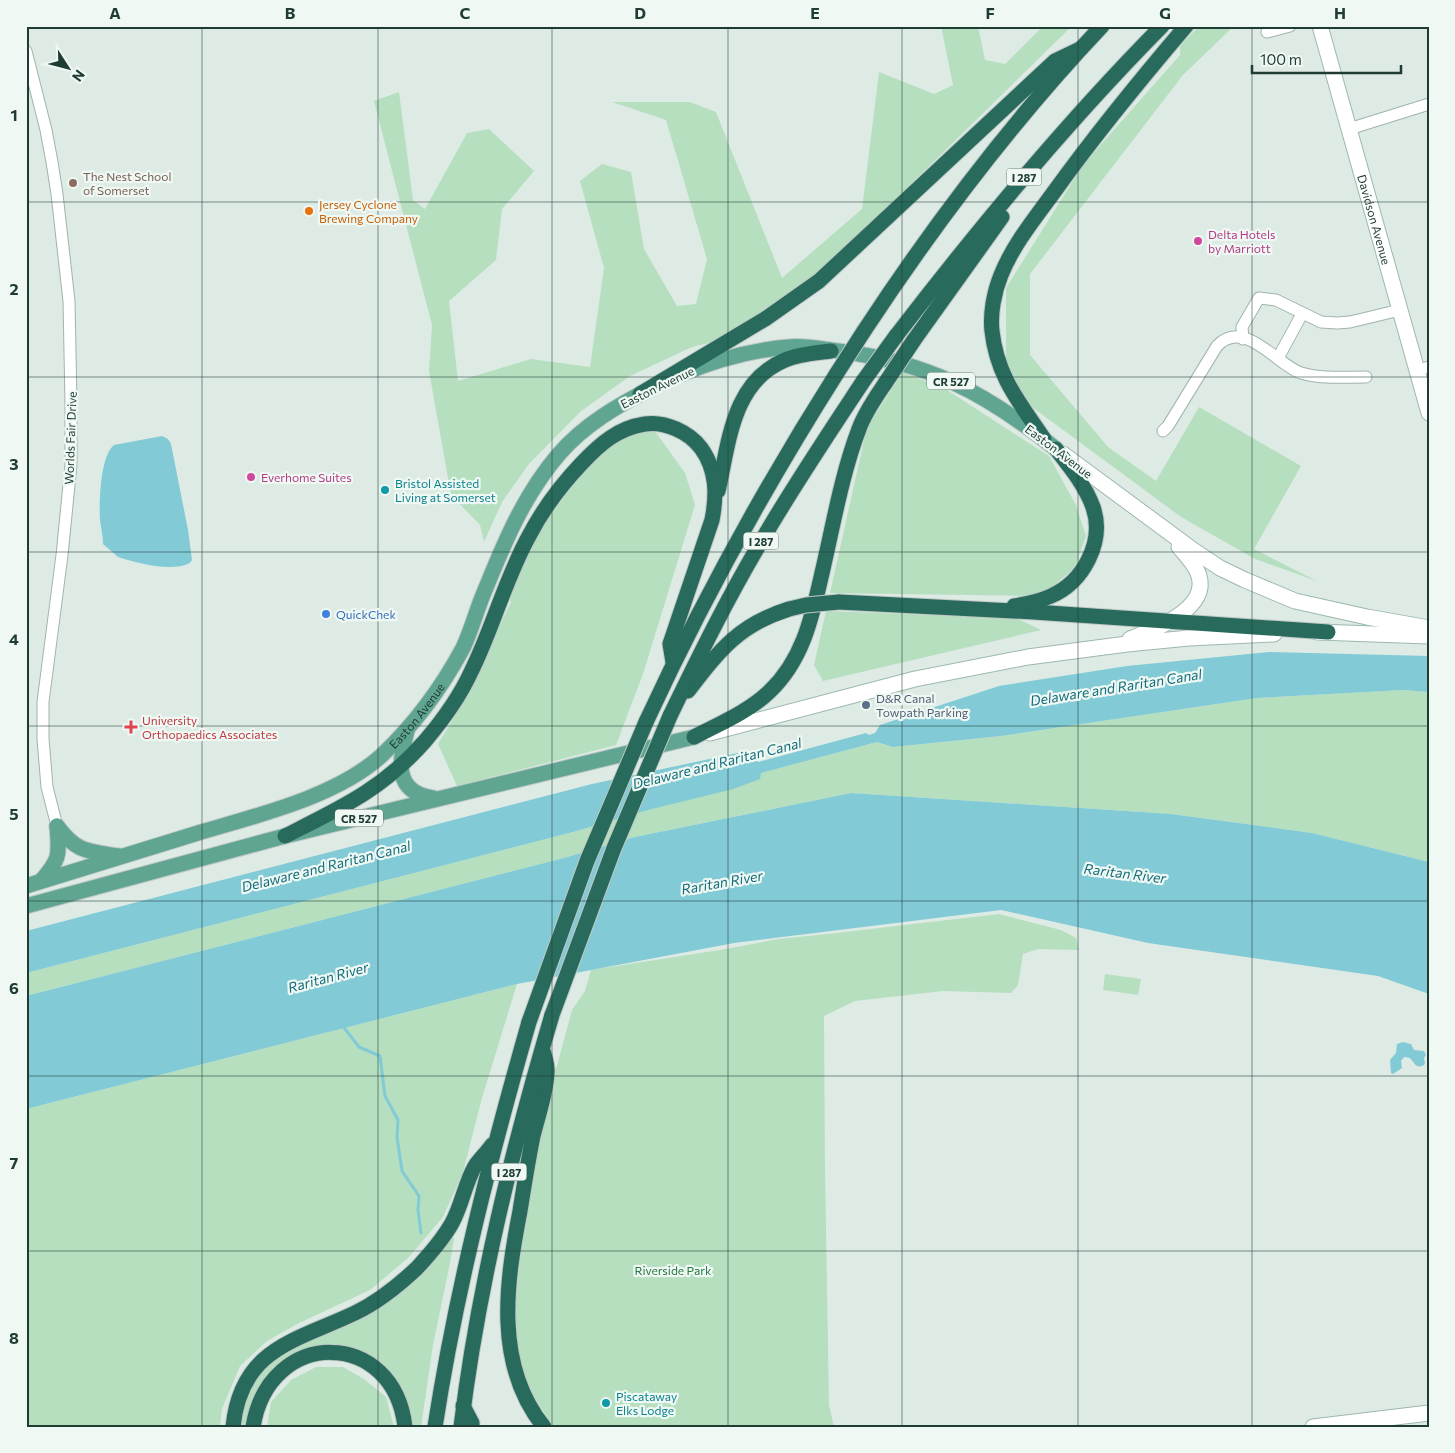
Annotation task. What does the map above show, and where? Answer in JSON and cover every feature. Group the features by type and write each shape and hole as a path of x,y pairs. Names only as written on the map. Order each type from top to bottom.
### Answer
{"highway":[{"name":"I 287","path":"435,1427 453,1327 495,1142 529,1022 587,861 673,662 736,543 802,428 864,331 920,248 964,189 1009,132 1102,26"},
{"name":"I 287","path":"461,1427 481,1299 496,1224 542,1047 614,848 694,663 761,540 864,380 896,336 1018,183 1162,26"},
{"path":"1044,439 1010,391 996,352 992,331 992,313 1000,276 1034,219 1071,168 1112,114 1186,26"},
{"path":"640,394 765,319 819,281 1055,61 1080,49"},
{"path":"694,738 756,703 779,681 798,654 811,621 858,429 914,340 1067,128"},
{"path":"673,662 670,644 699,561 724,468 732,424 741,402 756,381 768,370 785,360 830,351"},
{"path":"285,836 354,801 400,767 440,722 471,673 525,544 547,505 576,469 606,441 619,432 634,426 650,423 668,426 683,432 696,442 706,455 712,468 715,484 715,504"},
{"path":"998,610 1042,599 1067,587 1078,576 1092,552 1096,538 1094,509 1080,480 1056,449"},
{"path":"672,713 718,653 732,638 757,622 789,609 806,605 840,602 998,610 1328,632"},
{"path":"542,1047 548,1072 511,1258 507,1308 511,1354 515,1373 527,1401 544,1427"},
{"path":"233,1427 243,1388 250,1375 265,1357 286,1342 373,1303 388,1293 417,1268 453,1221 475,1166 495,1142"},
{"path":"253,1427 260,1399 275,1376 297,1360 306,1356 327,1352 336,1352 355,1357 379,1372 393,1387 401,1404 405,1427"},
{"path":"463,1406 472,1427"}],"main road":[{"name":"Davidson Avenue","path":"1320,26 1400,310 1423,368 1429,413"},
{"name":"Easton Avenue","path":"26,886 256,816 319,794 349,780 364,769 380,757 407,730 435,692 463,647 520,510 538,481 560,453 582,431 611,410 676,376 735,356 790,346 811,347 880,358 928,371 966,388 987,400 1044,439 1164,530 1220,568 1295,601 1429,628"},
{"path":"1110,646 1146,633 1185,612 1198,594 1200,577 1190,561 1164,530"},
{"name":"CR 527","path":"26,906 285,836 694,738 916,678 1028,657 1110,646 1198,638 1328,632 1429,636"},
{"path":"407,730 401,752 400,767 404,780 419,795 436,799"},
{"path":"57,826 66,838 79,848 86,851 123,856"},
{"path":"41,881 55,865 58,851 57,826"},
{"path":"1314,1427 1429,1413"}],"street":[{"path":"1267,32 1290,26"},
{"name":"Worlds Fair Drive","path":"26,51 46,130 53,169 69,301 72,404 71,465 62,555 43,702 43,740 47,787 57,826"},
{"path":"1349,129 1429,104"},
{"path":"1243,338 1242,327 1259,298 1276,300 1321,322 1350,322 1400,310"},
{"path":"1278,358 1302,314"},
{"path":"1163,431 1168,426 1217,346 1227,339 1248,339 1302,373 1319,376 1366,377"}],"green space":[{"path":"941,26 978,26 985,60 1005,64 1043,26 1072,26 826,267 740,326 713,342 692,347 630,376 580,412 529,464 502,502 484,542 480,525 451,495 429,371 432,325 374,101 399,92 413,200 425,209 467,133 489,129 534,171 502,209 496,260 449,301 458,381 531,359 590,367 604,268 580,181 602,164 631,172 644,249 677,306 696,304 707,259 666,120 612,102 690,102 716,112 782,278 862,209 879,72 934,94 953,85"},
{"path":"1199,26 1234,26 1183,75 1030,274 1030,355 1108,447 1156,481 1199,407 1301,466 1254,549 1317,581 1255,559 1181,517 1028,404 1006,362 1006,288 1083,165 1180,55 1180,46"},
{"path":"903,372 947,390 1049,456 1076,505 1086,536 1075,567 1042,596 830,593 867,427"},
{"path":"657,415 655,431 685,473 695,505 643,674 616,745 457,786 438,744 464,701 511,602 508,597 531,543 578,477 633,427"},
{"path":"826,611 1016,618 1041,630 823,681 814,665"},
{"path":"1403,690 1429,692 1429,862 1312,833 1171,814 851,793 635,837 564,858 26,996 26,973 573,832 761,773 877,742 893,747 1001,736 1257,698"},
{"name":"Riverside Park","path":"999,914 1061,930 1076,938 1079,950 1038,949 1023,954 1018,985 1011,993 943,991 855,1001 824,1016 829,1405 834,1427 554,1427 533,1396 523,1373 518,1348 515,1307 523,1233 537,1154 554,1077 572,1010 585,991 591,970 778,939"},
{"path":"1105,974 1141,979 1138,995 1103,990"},
{"path":"517,984 482,1098 463,1172 443,1217 408,1258 370,1290 299,1323 267,1341 240,1366 222,1409 220,1427 26,1427 26,1109"},
{"path":"454,1238 450,1263 433,1345 421,1427 412,1427 407,1403 401,1388 384,1368 305,1350 282,1363 265,1380 254,1401 248,1427 240,1427 243,1406 250,1389 267,1365 291,1347 353,1322"},
{"path":"316,1367 343,1367 364,1379 386,1397 394,1427 267,1427 271,1402 291,1380"}],"water":[{"path":"162,436 168,439 171,444 192,560 190,563 174,567 148,565 118,557 103,544 100,520 101,480 109,451 114,445"},
{"name":"Delaware and Raritan Canal","path":"1269,652 1429,656 1429,692 1403,690 1257,698 1001,736 893,747 877,742 761,773 760,779 733,789 26,973 26,931 592,784 738,753 745,759 755,759 758,762 866,733 869,735 875,733 880,725 999,686 1127,666"},
{"name":"Raritan River","path":"851,793 1171,814 1312,833 1429,862 1429,994 1378,976 1148,943 1001,910 734,943 517,984 26,1109 26,996 564,858 635,837"},
{"path":"1403,1042 1411,1044 1414,1050 1424,1051 1426,1055 1424,1058 1425,1064 1418,1066 1410,1058 1404,1057 1401,1061 1402,1068 1393,1074 1391,1073 1390,1060 1396,1053 1397,1044"}],"waterway":[{"path":"342,1025 359,1047 380,1056 385,1096 398,1120 397,1137 402,1171 419,1196 418,1210 421,1233"}],"place":[{"name":"The Nest School of Somerset","path":"73,183"},
{"name":"Jersey Cyclone Brewing Company","path":"309,211"},
{"name":"Delta Hotels by Marriott","path":"1198,241"},
{"name":"Everhome Suites","path":"251,477"},
{"name":"Bristol Assisted Living at Somerset","path":"385,490"},
{"name":"QuickChek","path":"326,614"},
{"name":"D&R Canal Towpath Parking","path":"866,705"},
{"name":"University Orthopaedics Associates","path":"131,727"},
{"name":"Piscataway Elks Lodge","path":"606,1403"}]}
